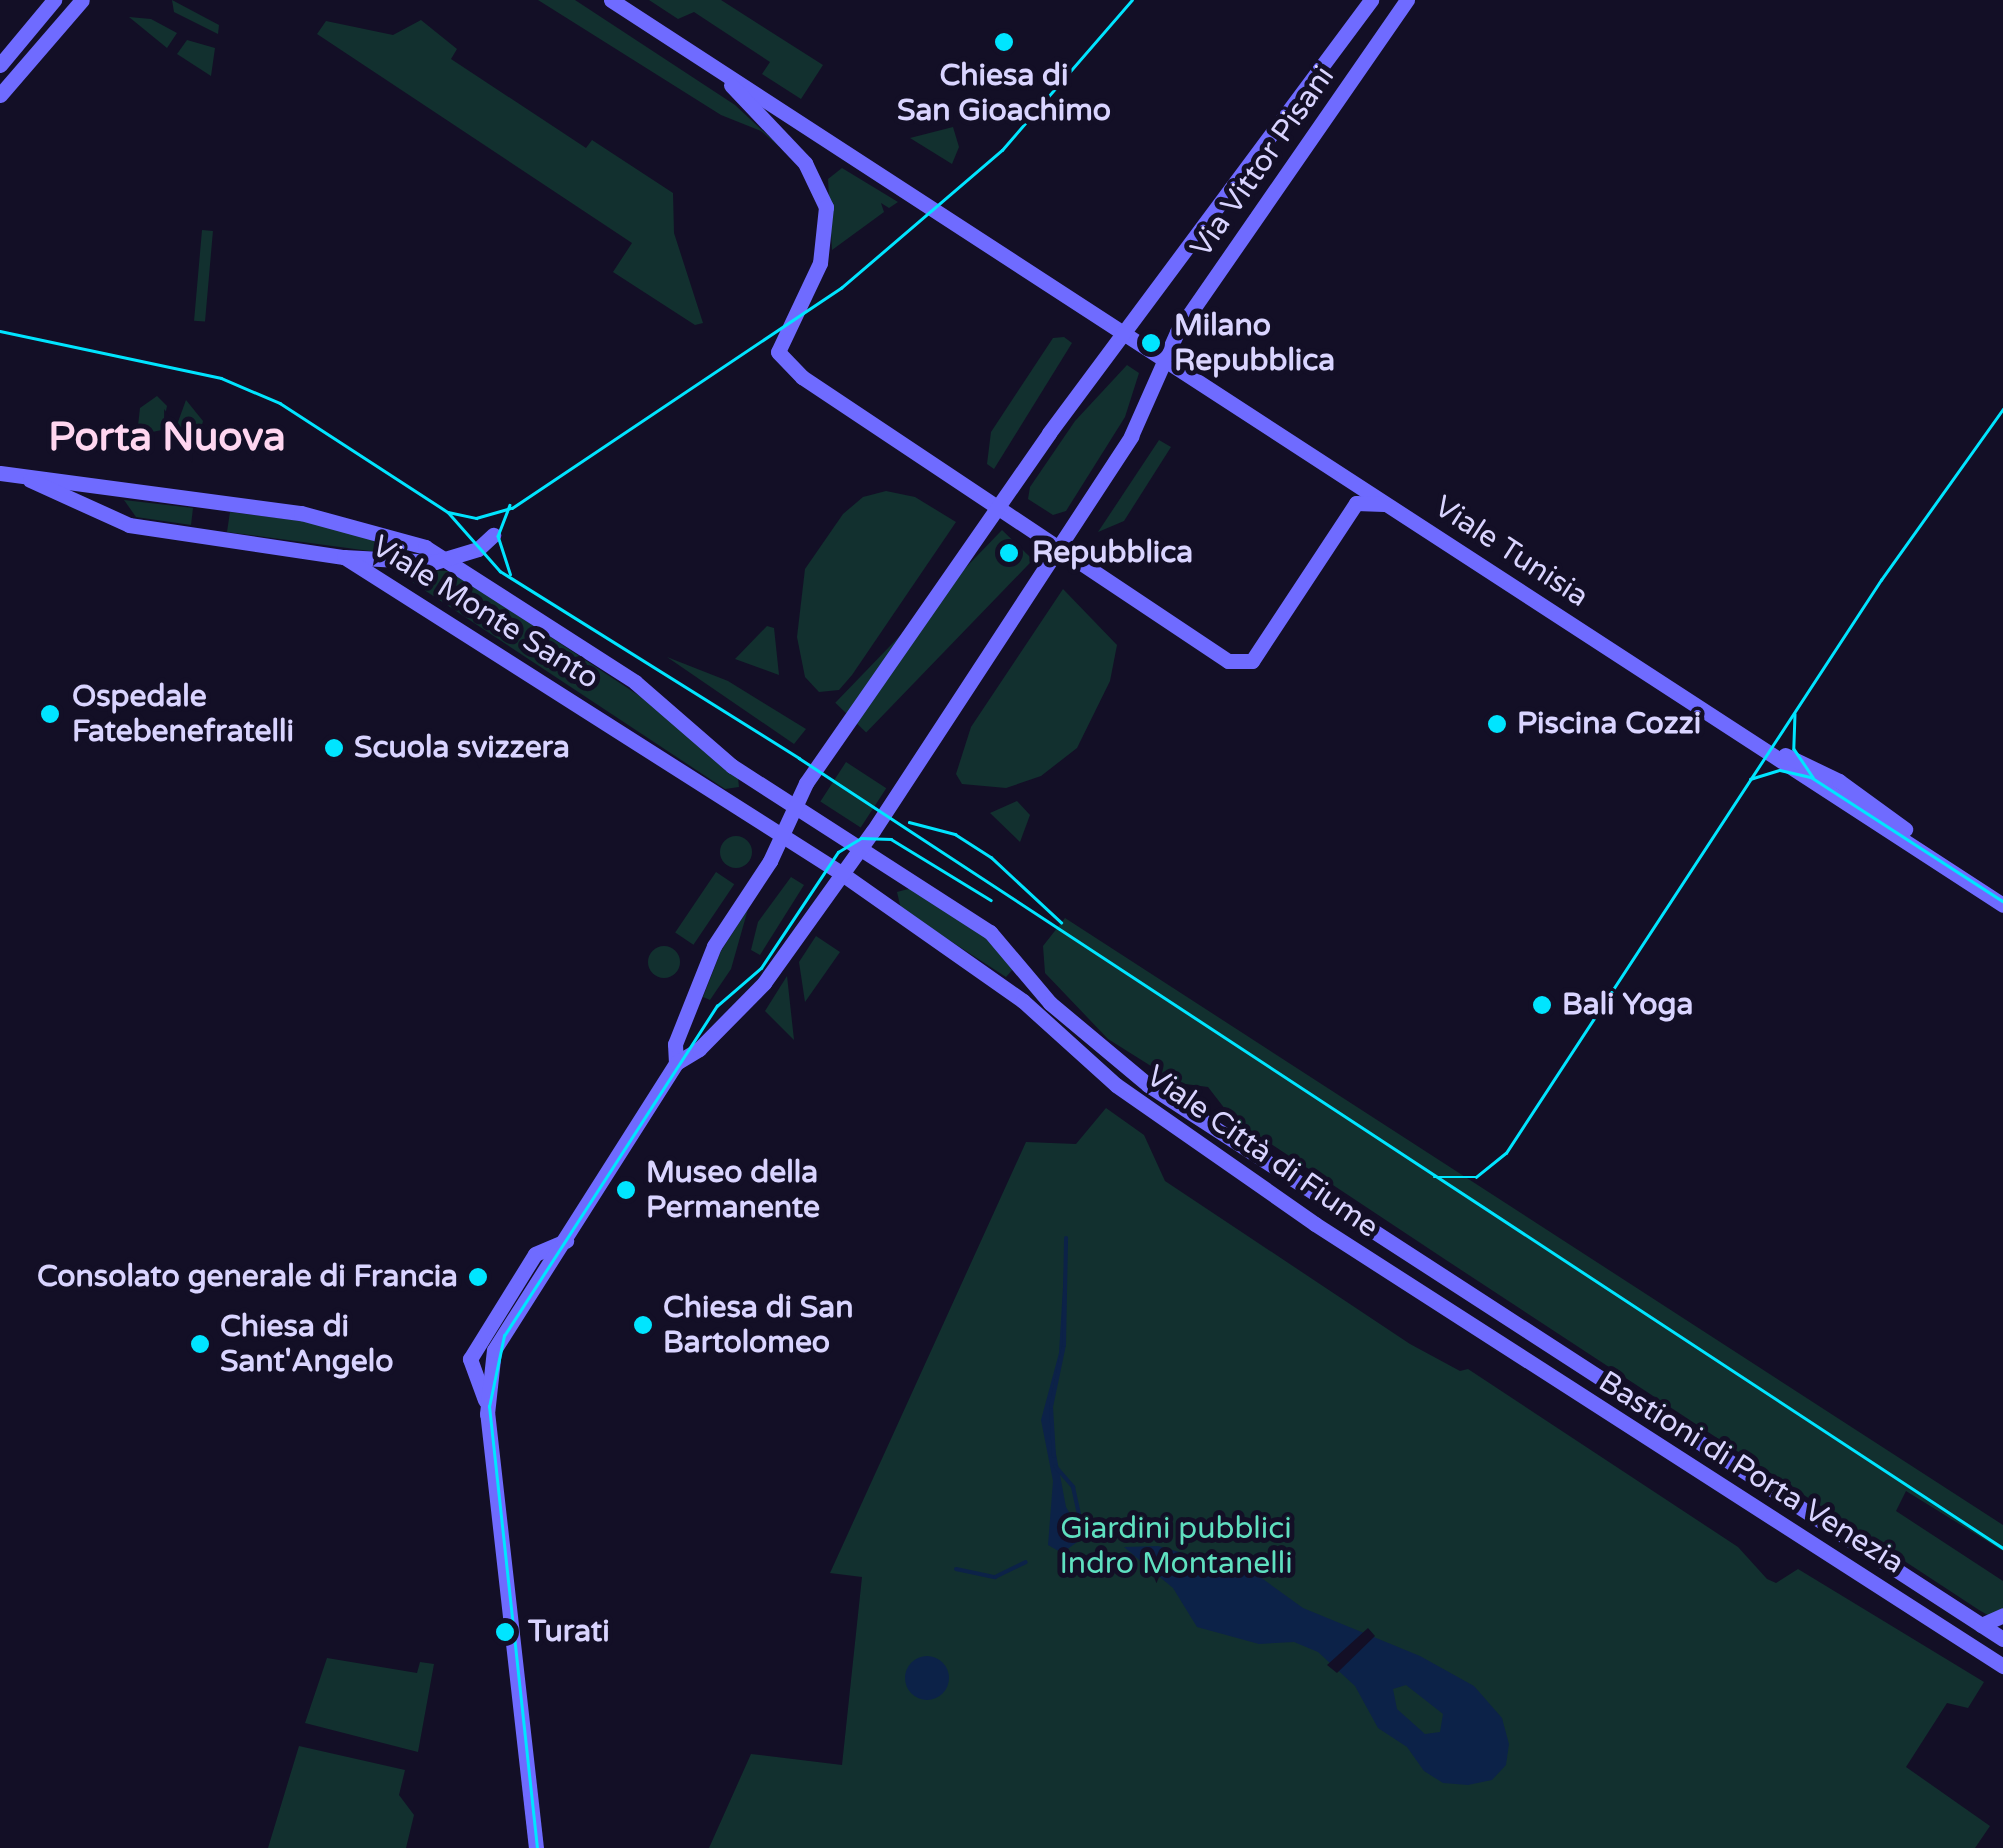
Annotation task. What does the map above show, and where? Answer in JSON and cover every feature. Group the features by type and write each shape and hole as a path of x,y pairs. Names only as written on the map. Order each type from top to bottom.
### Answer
{"street":[{"path":"0,65 54,0"},
{"path":"0,95 82,0"},
{"path":"611,0 710,65 783,135 816,182 827,221 820,263 778,352 846,406 1228,661 1241,665 1256,655 1356,503 1390,506"},
{"name":"Via Vittor Pisani","path":"1372,0 1000,508 794,806 781,836 714,946 676,1044 676,1063 699,1050 764,982 838,872 859,850 1132,433 1162,356 1407,0"},
{"name":"Viale Tunisia","path":"710,65 942,211 2003,905"},
{"path":"0,472 27,478 132,526 344,557 446,560 478,549 493,535"},
{"name":"Viale Monte Santo","path":"27,478 100,484 356,523 446,560 612,667 742,772 984,928 1011,952 1050,1003"},
{"name":"Viale Monte Santo","path":"344,557 838,872"},
{"path":"722,799 743,792 742,772"},
{"name":"Viale Città di Fiume","path":"838,872 1033,1012 1116,1085 1470,1325"},
{"name":"Viale Città di Fiume","path":"1050,1003 1148,1085 1484,1304"},
{"path":"486,1404 490,1365 500,1336 566,1241 676,1063"},
{"path":"536,1848 496,1504 501,1480 486,1404 470,1359 535,1254 566,1241"},
{"name":"Bastioni di Porta Venezia","path":"1484,1304 2003,1638"},
{"name":"Bastioni di Porta Venezia","path":"1470,1325 2003,1666"},
{"path":"1982,1625 2003,1615"}],"green space":[{"path":"172,0 219,25 218,34 174,12"},
{"path":"538,0 575,0 735,105 790,156 761,131 721,115"},
{"path":"649,0 721,0 823,65 801,99 762,74 770,62 694,12 678,19"},
{"path":"129,17 151,19 177,33 167,48"},
{"path":"421,20 457,49 451,59 586,148 592,140 673,193 674,233 703,323 695,325 613,272 632,243 317,34 326,21 393,35"},
{"path":"187,40 215,48 211,76 177,54"},
{"path":"953,127 959,147 952,164 910,138"},
{"path":"842,168 898,202 889,208 881,203 884,212 832,250 828,179"},
{"path":"202,230 213,231 205,322 194,321"},
{"path":"1064,337 1072,343 994,469 987,464 991,432 1053,338"},
{"path":"1127,365 1139,373 1125,417 1066,511 1053,515 1028,499 1030,487 1075,421"},
{"path":"157,396 167,406 162,430 137,435 140,408"},
{"path":"186,400 203,421 197,444 174,433"},
{"path":"1159,440 1171,447 1124,521 1098,532"},
{"path":"886,491 915,497 956,522 852,675 839,690 819,692 805,677 797,637 805,569 843,514 863,497"},
{"path":"124,500 193,508 191,525 136,517"},
{"path":"230,512 326,524 408,549 407,556 227,532"},
{"path":"1002,530 1033,560 866,733 835,703"},
{"path":"394,570 451,571 641,697 738,778 739,787 725,789"},
{"path":"1063,589 1117,645 1110,681 1077,748 1041,776 1006,788 962,784 956,774 971,727"},
{"path":"767,626 774,628 779,675 735,659"},
{"path":"667,657 728,681 806,729 794,744"},
{"path":"846,762 886,788 861,828 820,801"},
{"path":"1017,801 1030,815 1020,842 990,813"},
{"path":"736,836 747,841 752,852 747,863 736,868 725,863 720,852 725,841"},
{"path":"716,872 734,884 693,945 675,933"},
{"path":"791,877 804,885 760,955 751,950 758,922"},
{"path":"912,888 982,934 1014,968 1006,977 901,909 897,892"},
{"path":"748,909 731,969 710,1000 703,997 721,951"},
{"path":"1065,918 2003,1525 2003,1551 1906,1491 1896,1511 2003,1581 2003,1611 1991,1617 1979,1610 1446,1260 1232,1118 1208,1087 1178,1083 1108,1039 1045,973 1043,946"},
{"path":"816,936 840,952 805,1002 799,962"},
{"path":"664,946 675,951 680,962 675,973 664,978 653,973 648,962 653,951"},
{"path":"787,976 794,1040 765,1011"},
{"name":"Giardini pubblici Indro Montanelli","path":"1106,1108 1144,1135 1165,1181 1410,1344 1460,1371 1468,1369 1738,1547 1767,1579 1776,1583 1798,1569 1984,1682 1968,1708 1947,1703 1906,1767 1990,1826 1975,1848 709,1848 751,1754 842,1765 862,1577 830,1573 1026,1142 1076,1144"},
{"path":"327,1658 417,1673 420,1662 434,1664 418,1752 305,1723"},
{"path":"299,1746 405,1770 399,1795 414,1815 406,1848 268,1848"}],"water":[{"path":"1066,1238 1064,1345 1053,1387 1053,1438 1066,1507 1084,1537 1062,1553 1048,1545 1053,1481 1041,1420 1059,1353"},
{"path":"1158,1546 1256,1574 1303,1608 1420,1656 1474,1686 1502,1718 1509,1744 1506,1765 1492,1780 1468,1785 1443,1783 1424,1771 1407,1747 1378,1728 1355,1686 1318,1652 1294,1642 1259,1644 1197,1627 1173,1588 1124,1547","holes":["1406,1685 1443,1714 1440,1732 1425,1734 1397,1709 1393,1689"]},
{"path":"927,1656 942,1663 949,1678 942,1693 927,1700 912,1693 905,1678 912,1663"}],"pier":[{"path":"1368,1628 1375,1636 1337,1673 1327,1665"}],"waterway":[{"path":"1054,1456 1051,1407 1064,1345 1066,1238"},
{"path":"1055,1466 1073,1487 1084,1537"},
{"path":"956,1569 995,1577 1026,1562"}],"tram line":[{"path":"448,512 476,518 512,508 841,288 1002,150 1132,0"},
{"path":"0,331 221,378 280,403 448,512 500,571 799,758 2003,1548"},
{"path":"1434,1177 1476,1177 1506,1153 1881,580 2003,409"},
{"path":"510,505 498,536 510,574"},
{"path":"1795,714 1794,749 1813,777"},
{"path":"1750,779 1780,770 1811,777 2003,901"},
{"path":"909,822 955,834 991,857 1061,922"},
{"path":"537,1848 489,1407 504,1336 717,1006 761,968 838,852 861,838 891,839 991,900"}],"place":[{"name":"Chiesa di San Gioachimo","path":"1004,42"},
{"name":"Milano Repubblica","path":"1151,343"},
{"name":"Repubblica","path":"1009,553"},
{"name":"Ospedale Fatebenefratelli","path":"50,714"},
{"name":"Piscina Cozzi","path":"1497,724"},
{"name":"Scuola svizzera","path":"334,748"},
{"name":"Bali Yoga","path":"1542,1005"},
{"name":"Museo della Permanente","path":"626,1190"},
{"name":"Consolato generale di Francia","path":"478,1277"},
{"name":"Chiesa di San Bartolomeo","path":"643,1325"},
{"name":"Chiesa di Sant'Angelo","path":"200,1344"},
{"name":"Turati","path":"505,1632"}],"district":[{"name":"Porta Nuova","path":"167,437"}]}
